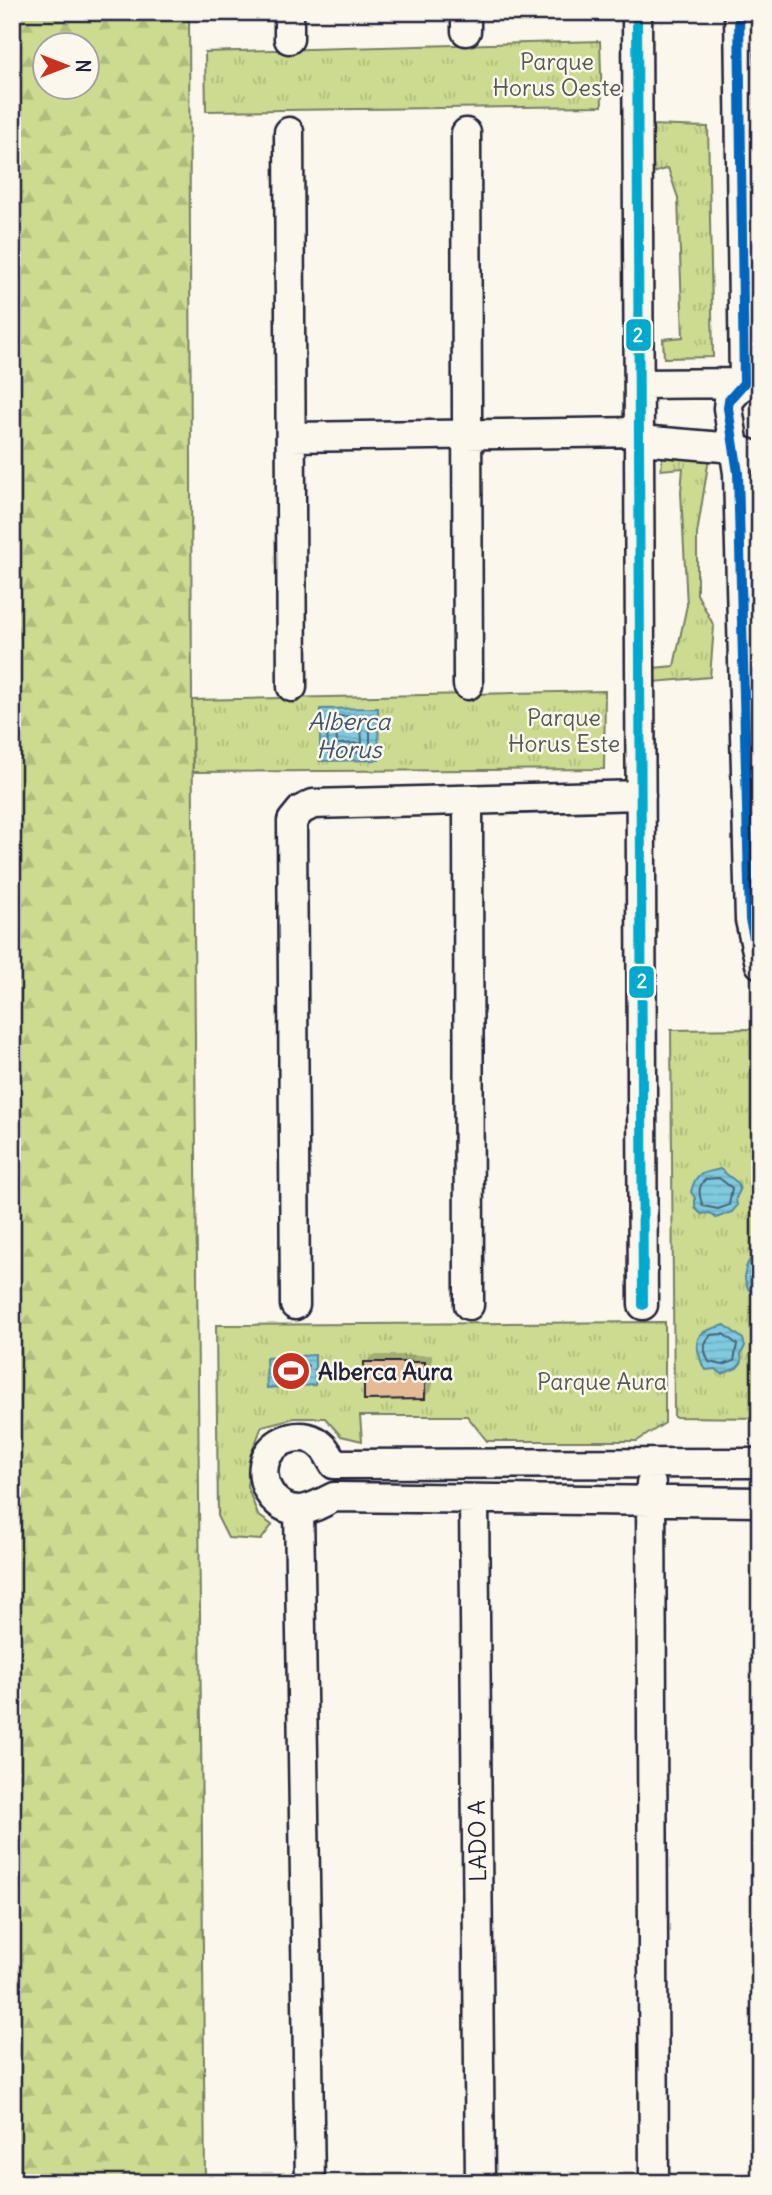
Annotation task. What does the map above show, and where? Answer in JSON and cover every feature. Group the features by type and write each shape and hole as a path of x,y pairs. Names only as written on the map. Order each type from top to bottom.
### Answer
{"street":[{"path":"637,12 643,1305"},
{"path":"739,12 752,380"},
{"path":"289,132 292,687"},
{"path":"466,133 468,685"},
{"path":"640,384 752,380"},
{"path":"747,453 730,428 729,400 752,380"},
{"path":"291,437 640,436 747,453"},
{"path":"747,453 738,473 750,920 760,964"},
{"path":"295,1305 292,821 301,810 313,804 641,796"},
{"path":"468,800 469,1305"},
{"path":"760,1463 334,1464 316,1441 301,1437 285,1440 270,1451 263,1468 267,1489 278,1504 299,1510 334,1497 760,1502"},
{"path":"651,1464 653,2183"},
{"name":"LADO A","path":"474,1499 481,2183"},
{"path":"299,1510 310,2183"}],"green space":[{"path":"12,12 189,12 205,2183 12,2183"},
{"name":"Parque Horus Oeste","path":"600,41 602,106 206,111 205,52"},
{"path":"649,125 708,127 713,357 664,358 663,339 683,337 678,198 668,168 650,174"},
{"path":"663,452 710,452 697,534 697,594 714,626 710,677 654,682 654,668 674,666 687,605 681,492 683,468 661,470"},
{"name":"Parque Horus Este","path":"605,691 604,769 193,772 192,700"},
{"path":"753,1029 760,1045 760,1418 674,1417 671,1030"},
{"name":"Parque Aura","path":"665,1322 665,1423 637,1441 487,1441 467,1416 360,1416 362,1441 341,1436 325,1418 294,1418 262,1426 252,1452 247,1486 258,1515 272,1525 261,1540 228,1538 218,1518 216,1325"}],"water":[{"name":"Alberca Horus","path":"378,708 379,760 320,761 320,709"},
{"path":"720,1169 738,1183 740,1190 736,1198 737,1206 732,1212 716,1218 710,1213 701,1214 695,1208 695,1198 691,1192 698,1177"},
{"path":"760,1253 760,1295 753,1295 746,1284 745,1273 748,1262"},
{"path":"725,1325 743,1339 745,1346 741,1354 742,1362 737,1368 722,1374 716,1369 704,1368 697,1346 699,1336 703,1333"},
{"name":"Alberca Aura","path":"315,1355 315,1385 267,1388 266,1358"}],"building":[{"path":"364,1362 425,1362 425,1399 364,1400"}],"transit line":[{"name":"2","path":"637,12 643,1305"},
{"path":"739,12 744,383 729,400 728,408 738,473 750,920 760,964"}],"place":[{"name":"Alberca Aura","path":"291,1371"}]}
